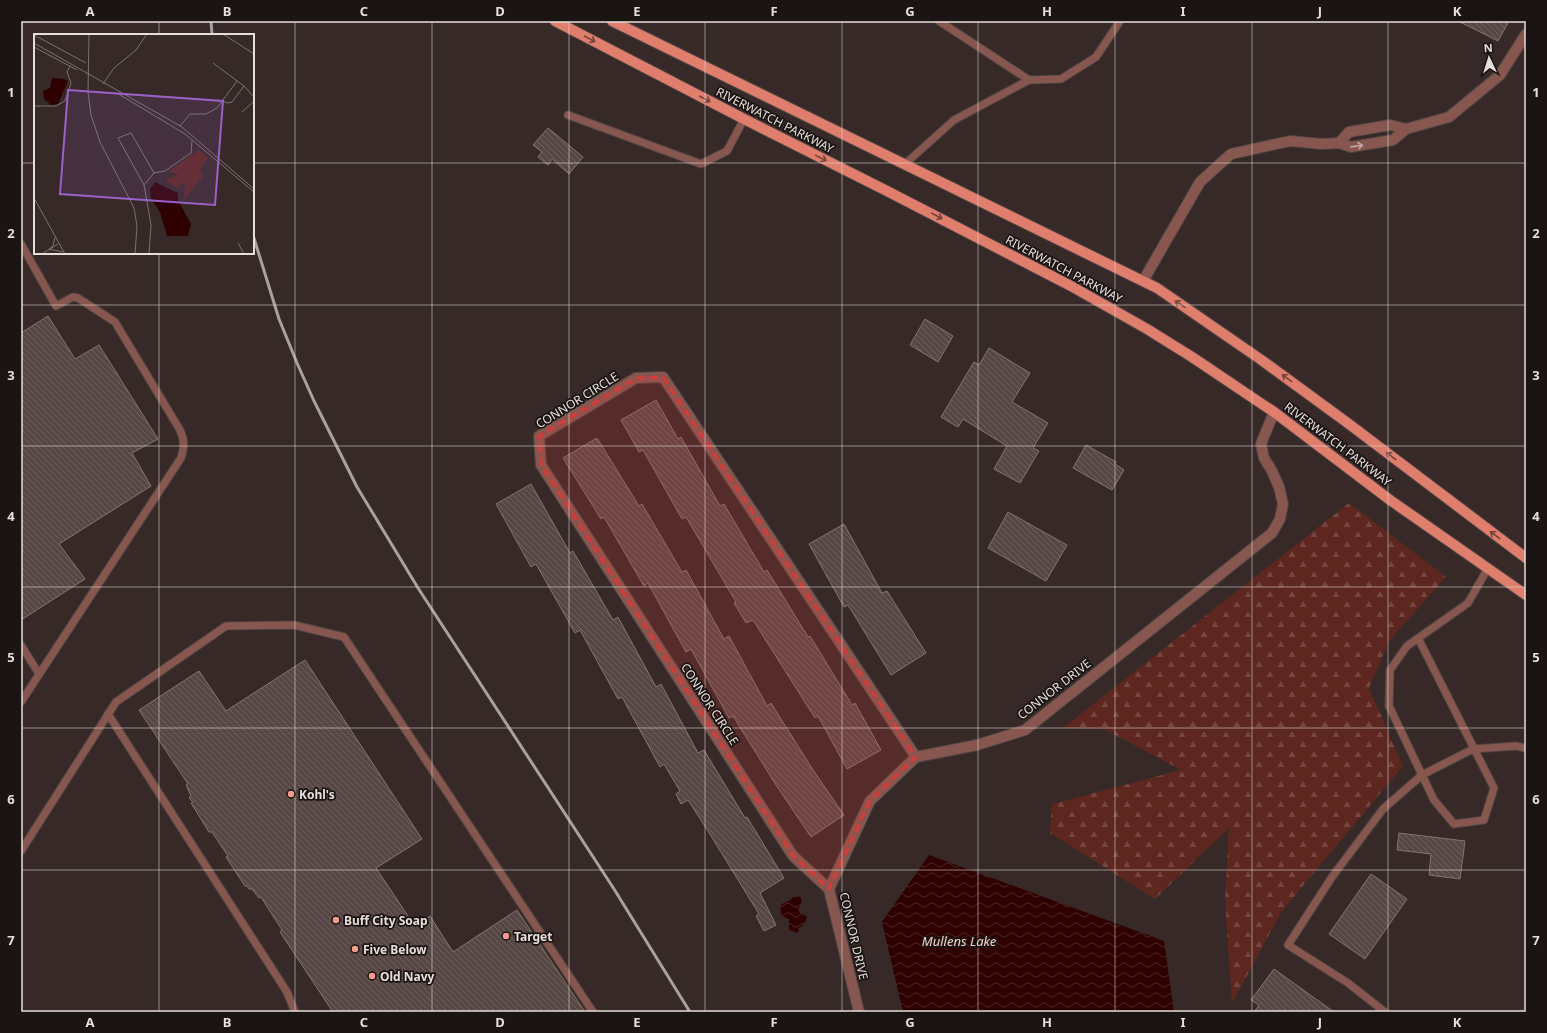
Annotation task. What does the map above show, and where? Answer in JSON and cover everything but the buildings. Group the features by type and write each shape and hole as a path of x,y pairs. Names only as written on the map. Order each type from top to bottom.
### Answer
{"main road":[{"name":"RIVERWATCH PARKWAY","path":"555,21 1071,286 1192,357 1274,412 1390,500 1526,595"},
{"name":"RIVERWATCH PARKWAY","path":"612,21 1157,288 1260,358 1526,558"}],"street":[{"path":"1143,281 1200,182 1230,154 1290,141 1322,144 1339,143 1351,147 1393,140 1406,129 1449,117 1500,75 1526,34"},
{"path":"1339,143 1349,132 1390,125 1406,129"},
{"name":"CONNOR CIRCLE","path":"829,889 792,856 541,465 539,436 636,378 663,377 916,757"},
{"name":"CONNOR DRIVE","path":"859,1012 829,889 870,801 916,757 977,745 1025,730 1272,533 1280,519 1283,504 1280,487 1264,458 1261,444 1274,412"}],"lane":[{"path":"939,21 1029,80"},
{"path":"905,164 954,120 1029,80 1061,79 1096,57 1120,21"},
{"path":"568,115 701,164 727,151 744,119"},
{"path":"21,244 56,306 73,297 78,298 115,322 184,439 184,449 181,458 21,702"},
{"path":"1418,638 1494,788 1484,820 1454,824 1434,800 1389,706 1390,670 1407,646 1418,638 1468,603 1488,568"},
{"path":"21,851 116,702 226,626 294,625 344,637 593,1012"},
{"path":"21,645 39,674"},
{"path":"108,714 287,992 296,1012"},
{"path":"1385,1012 1348,983 1288,945 1332,877 1383,809 1422,775 1473,749 1516,746 1526,748"}],"highlighted area":[{"path":"663,377 916,757 870,801 829,889 793,856 541,465 539,436 636,378"}],"green space":[{"path":"1349,503 1446,577 1389,641 1369,688 1403,766 1282,911 1232,1003 1225,901 1229,828 1155,899 1050,833 1052,804 1181,770 1104,729 1063,728"}],"water":[{"name":"Mullens Lake","path":"929,855 1164,941 1174,1012 904,1012 882,922"},
{"path":"799,896 802,901 798,909 800,913 807,917 805,923 798,929 799,931 797,933 789,930 789,919 782,916 780,907 793,897"}],"railway":[{"path":"211,21 212,34"},
{"path":"254,238 279,319 297,363 314,401 357,487 418,588 614,889 690,1012"}],"place":[{"name":"Kohl's","path":"291,794"},
{"name":"Buff City Soap","path":"336,920"},
{"name":"Target","path":"506,936"},
{"name":"Five Below","path":"355,949"},
{"name":"Old Navy","path":"372,976"}]}
